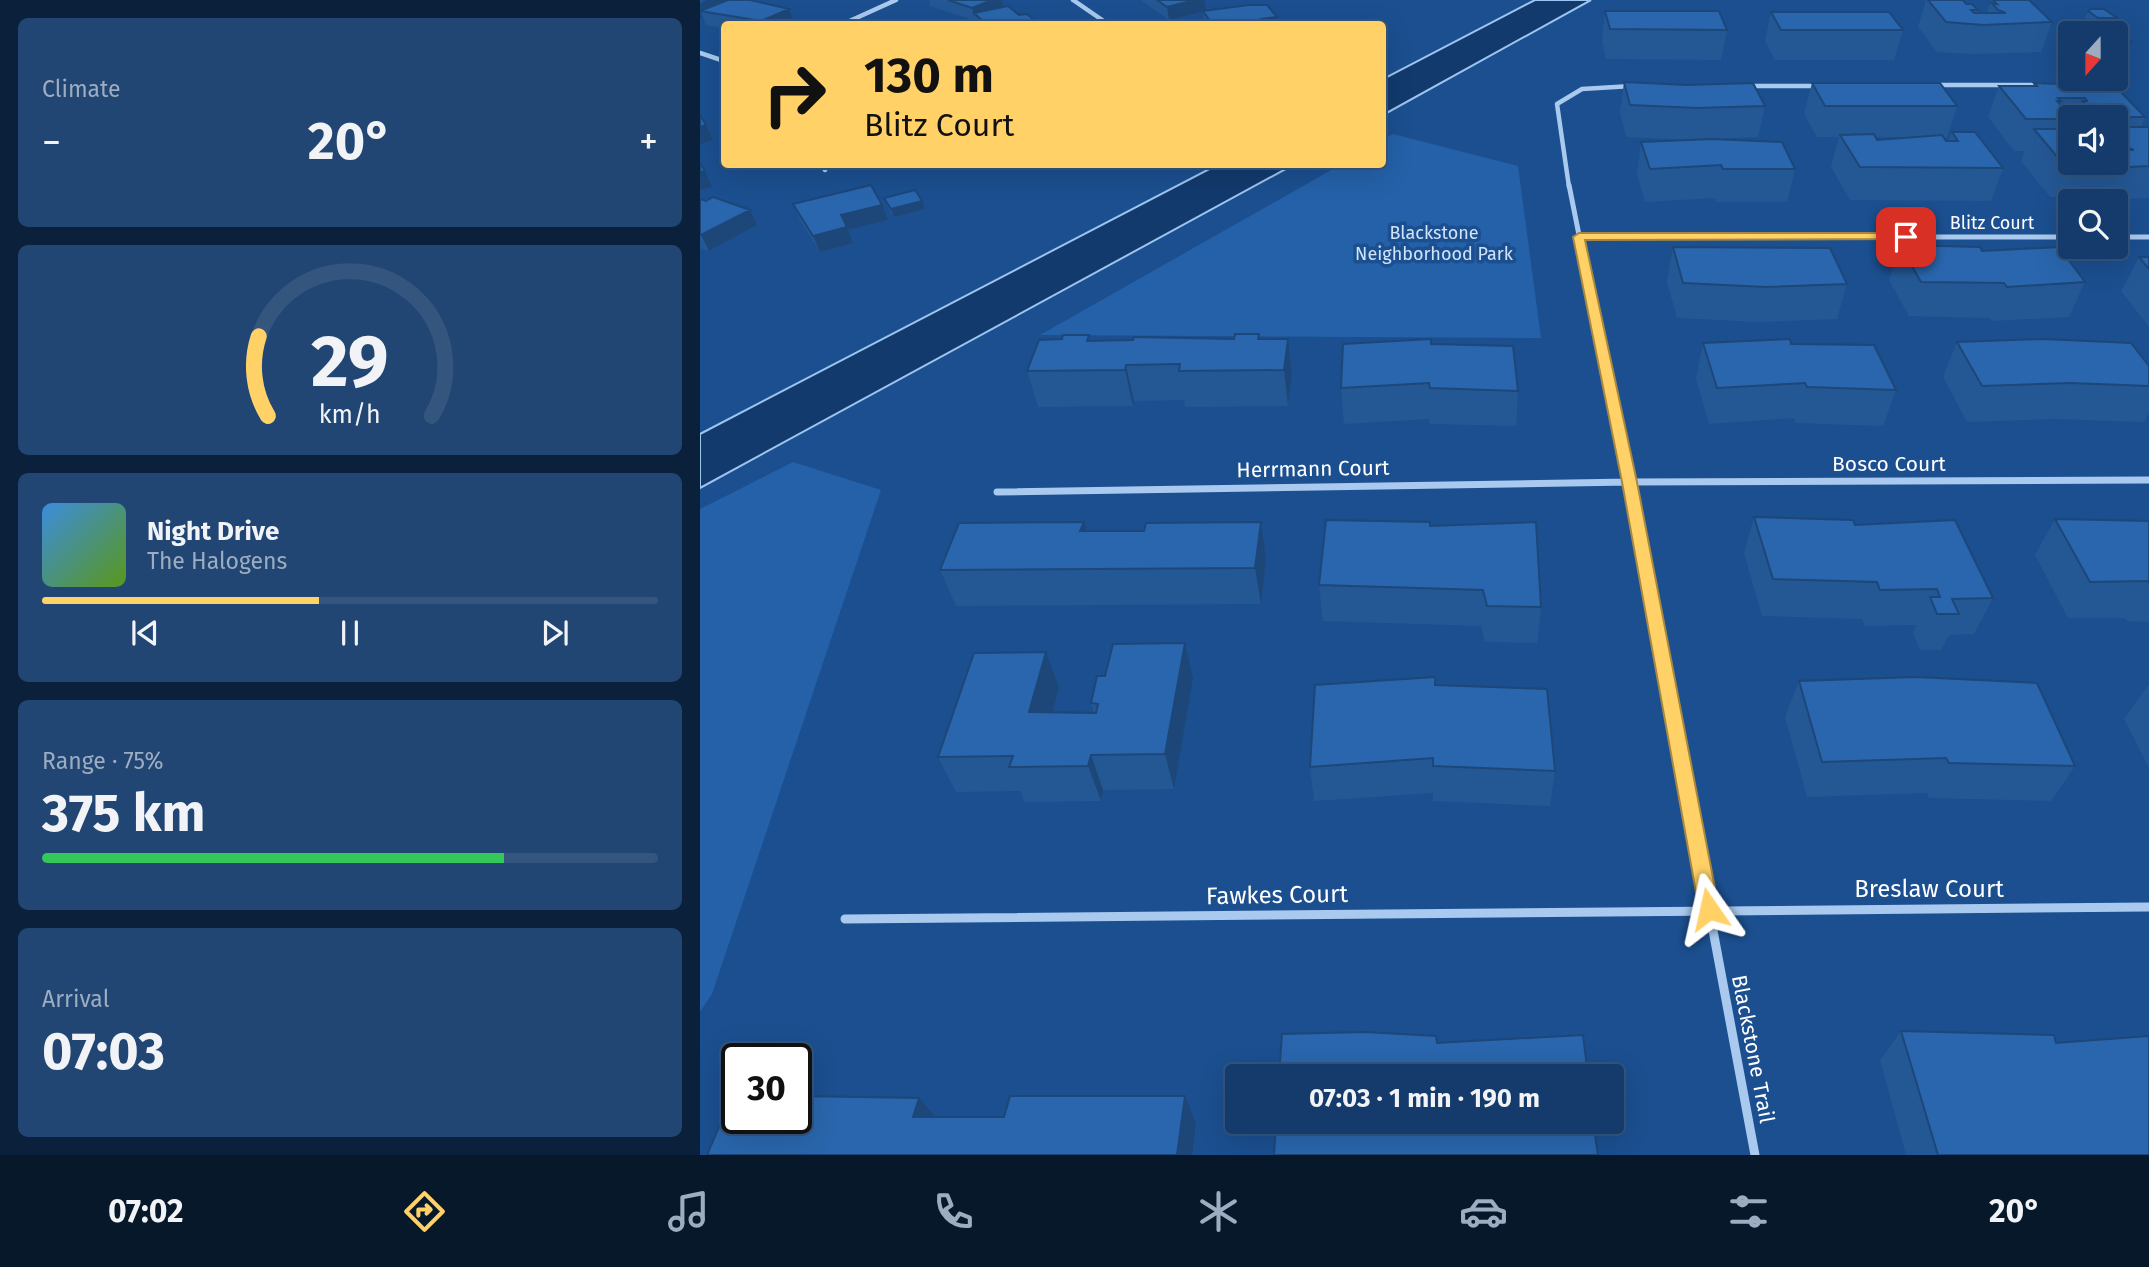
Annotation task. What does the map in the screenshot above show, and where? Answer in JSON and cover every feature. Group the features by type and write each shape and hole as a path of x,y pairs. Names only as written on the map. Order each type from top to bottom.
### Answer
{"street":[{"path":"850,21 895,0"},
{"path":"1073,0 1104,21"},
{"path":"700,53 721,60"},
{"path":"1922,85 2046,85"},
{"name":"Blackstone Trail","path":"1634,86 1587,88 1564,96 1557,104 1565,167 1629,482 1755,1155"},
{"path":"1744,86 1826,86"},
{"name":"Blitz Court","path":"1579,237 2058,237"},
{"path":"2128,237 2149,237"},
{"name":"Bosco Court","path":"1629,482 2149,480"},
{"name":"Herrmann Court","path":"997,492 1629,482"},
{"name":"Breslaw Court","path":"1709,909 2149,907"},
{"name":"Fawkes Court","path":"845,919 1709,909"}],"green space":[{"name":"Blackstone Neighborhood Park","path":"1393,134 1518,166 1541,338 1040,335 1335,168 1386,168 1386,138"},
{"path":"793,462 881,490 712,994 700,1012 700,509"}],"shaded area":[{"path":"1535,0 1591,0 1386,113 1386,77"},
{"path":"1211,168 1287,168 700,488 700,434"}],"building":[{"path":"728,0 750,0 789,9 761,21 700,11"},
{"path":"948,0 992,0 972,8"},
{"path":"1157,0 1195,0 1167,7"},
{"path":"1928,0 1963,0 1978,10 1971,10 1974,13 2006,13 1998,10 1992,3 1997,4 1993,0 2029,0 2052,22 1983,25 1946,22"},
{"path":"1267,5 1277,17 1261,19 1263,21 1210,21 1203,11"},
{"path":"1008,6 1019,15 1027,14 1035,21 983,21 974,13"},
{"path":"2104,9 2117,18 2098,18 2088,11"},
{"path":"1605,11 1719,11 1727,30 1610,29"},
{"path":"1771,12 1889,12 1903,30 1781,30"},
{"path":"1624,82 1687,85 1753,83 1765,106 1697,108 1630,105"},
{"path":"1812,83 1940,83 1957,106 1825,106"},
{"path":"2034,83 2058,84 2058,91 2120,91 2145,117 2128,117 2128,105 2086,105 2083,101 2087,101 2085,98 2058,98 2061,101 2057,101 2061,105 2058,105 2058,119 2026,119 1999,86 2037,86"},
{"path":"700,115 706,125 700,127"},
{"path":"2128,127 2149,127 2149,166 2128,167 2128,150 2134,150 2128,148"},
{"path":"2034,129 2058,129 2058,158"},
{"path":"1952,132 1975,132 2003,168 1860,167 1840,135 1874,134 1877,140 1942,135 1946,141 1958,141"},
{"path":"1712,139 1782,142 1795,169 1723,169 1721,165 1650,169 1641,142"},
{"path":"871,185 882,205 841,215 847,227 813,236 793,204"},
{"path":"915,190 922,201 891,209 884,198"},
{"path":"713,197 750,210 700,235 700,199 706,201"},
{"path":"1900,245 1980,247 1982,251 2058,247 2058,259 2068,259 2085,282 2007,287 2004,283 1921,282"},
{"path":"1673,247 1830,248 1847,284 1766,287 1683,283"},
{"path":"2139,257 2149,257 2149,269"},
{"path":"1235,334 1259,334 1258,339 1288,339 1284,370 1179,371 1180,364 1126,365 1125,370 1027,371 1039,340 1062,339 1063,335 1089,335 1087,341 1133,340 1134,337 1234,339"},
{"path":"1431,339 1431,344 1513,346 1518,391 1430,388 1429,383 1341,388 1343,344"},
{"path":"1790,339 1791,344 1874,345 1896,390 1807,387 1805,383 1717,388 1703,343"},
{"path":"2043,339 2131,343 2149,366 2149,386 2070,383 1982,386 1957,342"},
{"path":"1754,517 1853,520 1855,525 1955,520 1993,598 1952,599 1959,614 1937,614 1930,597 1940,597 1937,589 1880,590 1877,582 1773,579"},
{"path":"2055,519 2149,521 2149,583 2090,582"},
{"path":"1326,520 1430,522 1430,526 1536,522 1541,607 1487,606 1483,590 1319,585"},
{"path":"1084,522 1080,531 1144,531 1146,523 1261,522 1255,568 940,570 959,523"},
{"path":"1185,643 1165,754 1091,755 1088,766 1009,767 1013,756 938,757 974,653 1046,652 1029,712 1096,713 1098,704 1091,703 1097,676 1105,676 1113,644"},
{"path":"1435,677 1435,685 1547,689 1555,771 1433,766 1433,758 1310,767 1315,685"},
{"path":"1916,677 2037,683 2075,766 1949,763 1946,758 1822,762 1799,681"},
{"path":"1901,1031 2054,1035 2056,1043 2149,1036 2149,1155 1938,1155"},
{"path":"1365,1032 1436,1036 1437,1043 1583,1035 1587,1064 1280,1064 1282,1034"},
{"path":"812,1096 919,1098 913,1117 1004,1117 1010,1096 1185,1096 1177,1155 707,1155 721,1122 721,1134 812,1134"},
{"path":"1275,1134 1595,1134 1598,1155 1274,1155"}],"route":[{"path":"1709,909 1629,482 1579,237 1906,237"}]}
